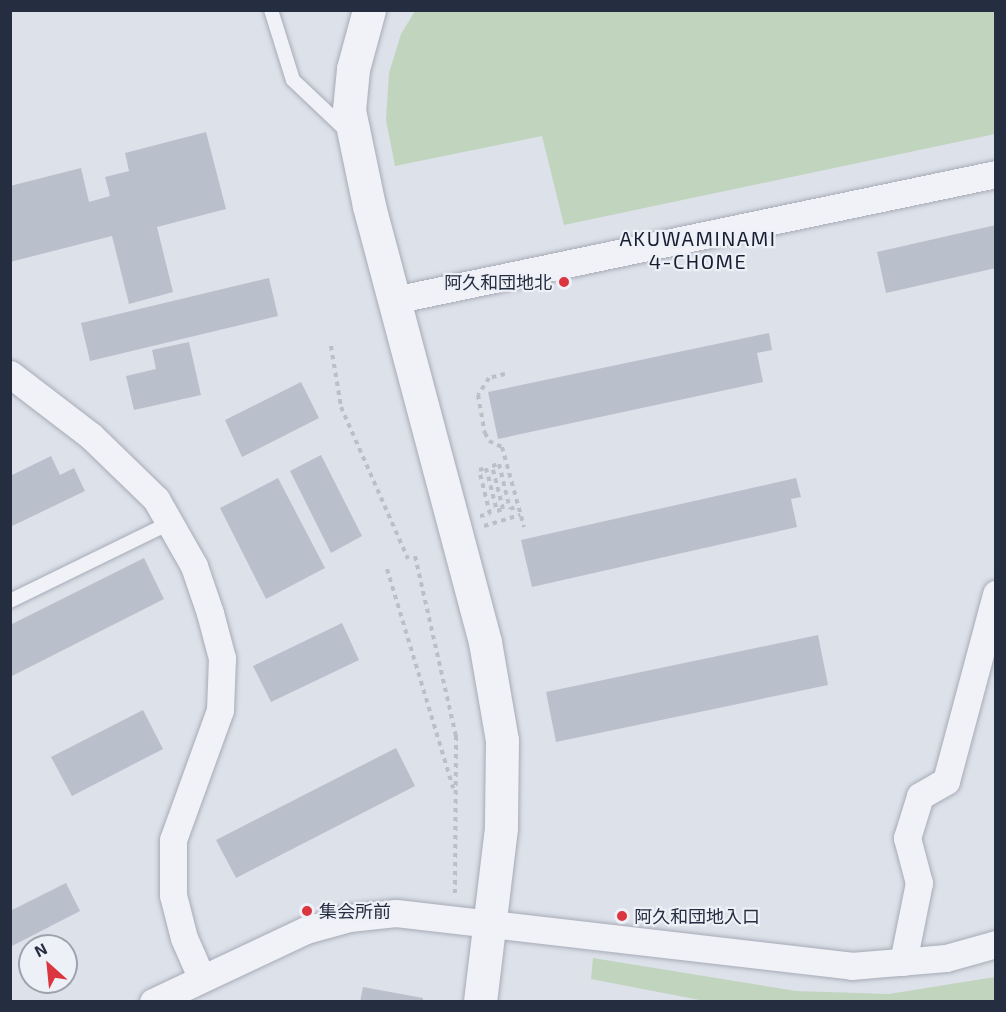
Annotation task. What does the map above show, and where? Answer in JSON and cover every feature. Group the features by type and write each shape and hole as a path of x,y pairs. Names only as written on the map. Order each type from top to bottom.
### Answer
{"street":[{"path":"369,10 353,69 349,110 394,300 485,642 502,740 501,828 480,1002"},
{"path":"394,300 996,174"},
{"path":"10,374 99,444 156,499 194,566 222,658 220,710 173,840 173,895 184,938 201,977"},
{"path":"903,963 919,884 907,838 920,796 946,781 996,594"},
{"path":"153,1002 201,977 306,930 349,918 396,913 491,922 851,966 946,958 996,944"}],"lane":[{"path":"271,10 293,81 355,139"},
{"path":"10,601 171,522"}],"path":[{"path":"331,346 341,407 408,560"},
{"path":"505,374 489,378 478,395 485,433 489,441 502,447 524,527"},
{"path":"479,516 490,514 479,470 486,468 497,511 503,509 492,466 499,464 510,508 518,506"},
{"path":"480,526 520,515"},
{"path":"415,556 452,715 455,794 454,892"},
{"path":"387,569 455,794"}],"green space":[{"path":"415,11 995,11 995,134 564,225 542,136 395,166 386,120 389,73 401,34"},
{"path":"593,958 796,991 889,994 995,977 995,1001 705,1001 591,979"}],"building":[{"path":"206,132 226,209 157,227 173,292 129,304 112,236 10,262 10,186 81,168 89,202 110,196 105,177 129,171 125,153"},
{"path":"996,225 996,268 886,293 877,252"},
{"path":"269,278 278,316 90,361 81,323"},
{"path":"769,333 772,350 757,353 763,382 498,439 488,392"},
{"path":"189,342 201,395 134,410 126,376 156,369 152,350"},
{"path":"301,382 319,418 242,457 225,420"},
{"path":"321,455 362,536 331,553 290,471"},
{"path":"51,456 60,475 74,468 85,491 10,527 10,476"},
{"path":"278,478 325,568 266,599 220,508"},
{"path":"796,478 801,497 791,499 797,527 532,587 521,540"},
{"path":"144,558 164,599 10,677 10,625"},
{"path":"342,623 359,660 271,702 253,666"},
{"path":"818,635 828,685 556,742 546,692"},
{"path":"143,710 163,749 72,796 51,757"},
{"path":"396,748 415,786 236,878 216,840"},
{"path":"66,883 80,911 35,934 18,934 18,943 10,947 10,911"},
{"path":"363,987 423,998 423,1002 360,1002"}],"place":[{"name":"阿久和団地北","path":"564,282"},
{"name":"集会所前","path":"307,911"},
{"name":"阿久和団地入口","path":"622,916"}],"district":[{"name":"AKUWAMINAMI 4-CHOME","path":"698,250"}]}
